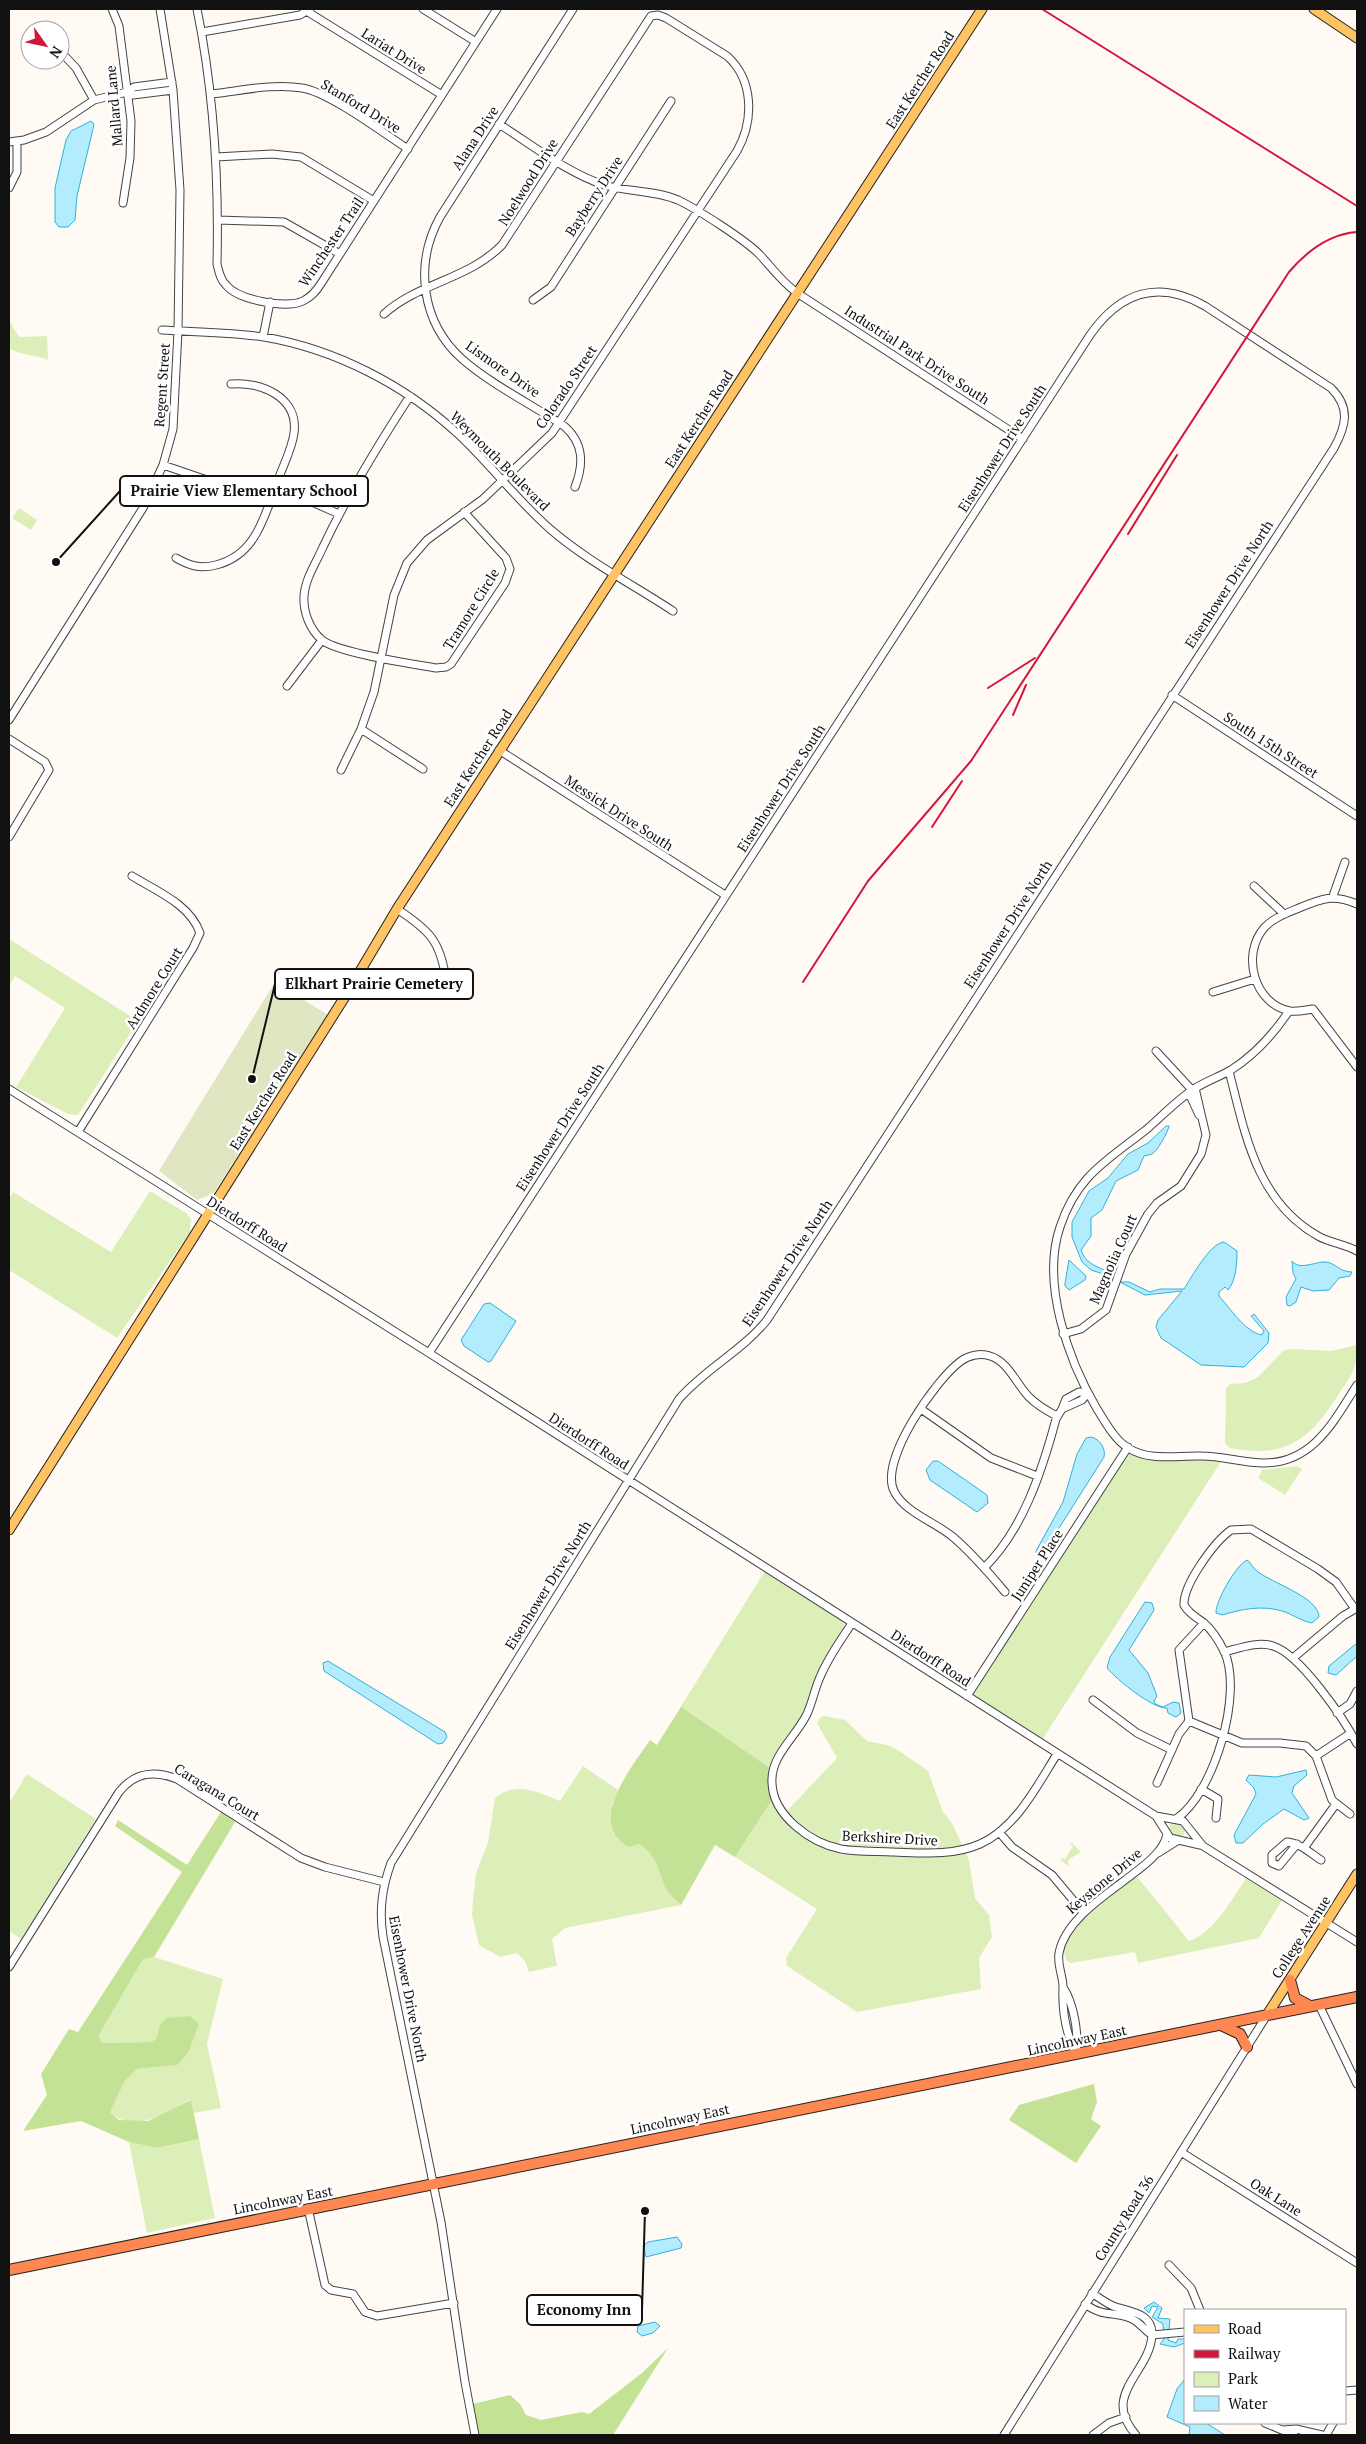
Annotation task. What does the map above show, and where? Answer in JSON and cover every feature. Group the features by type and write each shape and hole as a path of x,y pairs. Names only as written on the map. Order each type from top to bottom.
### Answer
{"highway":[{"path":"1290,1980 1295,1998 1315,2006"},
{"name":"Lincolnway East","path":"9,2270 1357,1997"},
{"path":"1220,2024 1240,2034 1247,2047"}],"main road":[{"name":"East Kercher Road","path":"9,1530 396,910 982,9"},
{"path":"1314,9 1357,38"},
{"name":"College Avenue","path":"1267,2015 1357,1874"}],"street":[{"name":"Mallard Lane","path":"112,9 119,26 132,139 122,203"},
{"name":"Regent Street","path":"9,720 143,508 163,465 172,429 178,331 180,182 172,86 160,9"},
{"name":"Winchester Trail","path":"198,9 211,94 216,157 218,220 216,264 226,286 235,293 270,302 294,304 309,298 340,254 497,9"},
{"path":"423,9 476,42"},
{"name":"Alana Drive","path":"424,289 426,253 435,225 573,9"},
{"path":"202,32 300,15 309,10"},
{"name":"Lariat Drive","path":"309,10 442,95"},
{"name":"Colorado Street","path":"341,770 361,729 374,692 394,595 402,573 420,546 504,480 541,446 559,423 743,140 748,110 743,76 727,56 662,16 651,16"},
{"name":"Noelwood Drive","path":"384,314 399,300 474,267 493,254 510,234 651,16"},
{"path":"70,62 76,68 94,100"},
{"path":"9,142 46,132 94,100 127,92 133,95 172,86"},
{"name":"Stanford Drive","path":"211,94 278,87 305,88 329,99 408,149"},
{"name":"Bayberry Drive","path":"533,300 551,287 671,101"},
{"name":"Industrial Park Drive South","path":"499,124 584,177 615,188 663,195 679,200 747,244 760,255 778,278 797,292 1023,439"},
{"path":"9,188 17,172 17,141"},
{"path":"216,157 272,154 301,157 374,201"},
{"path":"218,220 284,222 340,254"},
{"name":"Lismore Drive","path":"424,289 437,327 453,350 470,365 559,423 574,437 580,449 581,470 576,487"},
{"name":"Eisenhower Drive South","path":"429,1353 1090,335 1110,310 1129,298 1151,292 1170,293 1190,298"},
{"name":"Eisenhower Drive North","path":"475,2435 433,2184 383,1937 380,1911 384,1882 402,1843 679,1399 689,1387 746,1343 767,1320 1334,448 1345,421 1343,404 1331,388 1190,298"},
{"path":"263,337 270,302"},
{"name":"Weymouth Boulevard","path":"162,330 263,337 307,348 344,361 410,396 456,432 549,528 614,573 673,610"},
{"path":"176,558 190,566 209,566 240,554 256,536 294,433 292,413 286,402 273,392 247,383 231,384"},
{"path":"382,657 345,650 322,640 307,618 304,595 307,584 339,514 369,458 410,396"},
{"path":"163,465 210,481 275,488 297,494 339,514"},
{"name":"Tramore Circle","path":"382,657 436,668 449,666 507,580 510,569 508,560 464,512"},
{"path":"287,686 322,640"},
{"name":"South 15th Street","path":"1172,695 1357,816"},
{"path":"361,729 423,769"},
{"path":"9,739 45,762 49,770 9,837"},
{"name":"Messick Drive South","path":"499,750 725,895"},
{"path":"1333,896 1346,862"},
{"name":"Ardmore Court","path":"78,1132 193,948 200,933 196,922 186,909 132,876"},
{"path":"1254,886 1284,914"},
{"path":"1357,904 1333,896 1284,914 1268,924 1255,942 1252,958 1255,980 1268,997 1289,1011 1313,1009 1357,1067"},
{"path":"396,910 418,924 434,939 441,954 446,980"},
{"path":"1213,992 1255,980"},
{"path":"1289,1011 1259,1050 1229,1071 1192,1090 1098,1166 1082,1185 1070,1203 1060,1226 1054,1256 1056,1288 1063,1332 1073,1364 1088,1394 1110,1429 1128,1447 1154,1457 1224,1457 1265,1463 1285,1460 1302,1454 1320,1440 1357,1385"},
{"path":"1156,1051 1192,1090"},
{"path":"1229,1071 1251,1156 1273,1196 1290,1215 1311,1231 1357,1251"},
{"name":"Dierdorff Road","path":"9,1089 429,1353 1156,1816 1175,1819 1187,1826 1203,1846"},
{"name":"Magnolia Court","path":"1063,1332 1086,1325 1106,1310 1131,1244 1148,1214 1158,1203 1181,1186 1198,1160 1206,1140 1192,1090"},
{"path":"1005,1592 948,1532 904,1504 892,1488 892,1471 898,1453 921,1409 938,1385 956,1365 966,1358 980,1355 990,1356 1001,1362 1033,1401 1057,1416"},
{"path":"984,1568 1013,1531 1037,1476 1057,1416 1066,1399 1079,1392 1088,1394"},
{"path":"921,1409 991,1458 1037,1476"},
{"name":"Juniper Place","path":"966,1696 1128,1447"},
{"path":"1178,1840 1187,1834 1187,1826 1193,1804 1223,1737 1230,1713 1232,1697 1229,1669 1224,1652 1213,1633 1204,1623 1188,1611 1184,1605 1184,1598 1216,1544 1231,1530 1251,1529 1327,1574 1356,1608 1292,1658"},
{"name":"Berkshire Drive","path":"852,1623 821,1675 803,1721 773,1768 772,1782 778,1806 790,1820 812,1837 827,1845 843,1849 948,1853 980,1844 999,1832 1028,1800 1057,1754"},
{"path":"1157,1783 1179,1734 1189,1721 1179,1650 1204,1623"},
{"path":"1224,1652 1264,1644 1282,1650 1292,1658 1337,1713 1357,1744"},
{"path":"1337,1713 1353,1704 1357,1691"},
{"path":"1093,1700 1137,1733 1172,1750"},
{"path":"1189,1721 1223,1737 1242,1743 1280,1742 1306,1746 1316,1756 1336,1804"},
{"path":"1316,1756 1351,1733"},
{"name":"Caragana Court","path":"9,1967 119,1792 125,1784 139,1775 157,1773 177,1779 311,1862 384,1882"},
{"path":"1201,1789 1218,1799 1216,1818"},
{"path":"1166,1832 1168,1824 1193,1804"},
{"path":"1336,1804 1341,1805 1350,1814"},
{"path":"1321,1860 1300,1846 1336,1804"},
{"name":"Dierdorff Road","path":"1156,1816 1170,1838 1203,1846 1357,1942"},
{"path":"999,1832 1019,1852 1052,1875 1083,1912"},
{"name":"Keystone Drive","path":"1157,1853 1166,1839 1166,1832"},
{"name":"Keystone Drive","path":"1076,2054 1070,2043 1061,1997 1063,1987 1059,1966 1062,1943 1070,1928 1083,1912 1157,1853 1178,1840"},
{"path":"1315,2006 1357,2084"},
{"name":"County Road 36","path":"1004,2435 1267,2015"},
{"name":"Oak Lane","path":"1181,2152 1357,2263"},
{"path":"308,2208 324,2285 331,2290 353,2294 365,2312 377,2316 454,2302"},
{"path":"1169,2265 1191,2288 1200,2309"},
{"path":"1092,2293 1114,2306 1142,2315 1151,2326 1152,2335 1149,2351 1126,2389 1124,2401 1126,2417 1136,2435"},
{"path":"1085,2304 1106,2315 1129,2318 1141,2324 1152,2335"},
{"path":"1152,2335 1184,2332"},
{"path":"1094,2435 1109,2423 1126,2417"},
{"path":"1268,2424 1294,2435"},
{"path":"1326,2435 1332,2424"},
{"path":"1283,2430 1296,2429 1322,2435"}],"green space":[{"path":"9,320 19,337 47,336 48,360 9,348"},
{"path":"19,508 37,520 31,530 12,518"},
{"path":"9,939 138,1021 78,1115 68,1114 16,1087 65,1008 15,976 9,986"},
{"path":"275,982 328,1015 213,1194 197,1200 159,1171"},
{"path":"150,1191 186,1213 191,1219 190,1232 117,1338 9,1270 9,1199 13,1192 111,1252"},
{"path":"1357,1345 1356,1361 1349,1378 1326,1413 1304,1436 1292,1444 1265,1451 1229,1448 1225,1443 1226,1389 1230,1384 1245,1383 1258,1377 1283,1351 1291,1349 1331,1351"},
{"path":"1130,1454 1224,1457 1042,1740 973,1695 1125,1457"},
{"path":"1297,1466 1302,1469 1285,1495 1258,1478 1262,1470"},
{"path":"765,1571 842,1620 844,1626 818,1672 803,1714 776,1754 770,1768 680,1708"},
{"path":"681,1707 770,1768 769,1783 772,1800 735,1857 715,1845 681,1905 669,1893 650,1853 638,1844 629,1847 617,1837 611,1824 616,1795 624,1779 650,1740 657,1745"},
{"path":"824,1716 845,1720 867,1741 887,1745 898,1750 928,1771 942,1810 953,1825 969,1860 975,1898 989,1915 992,1937 979,1958 981,1989 857,2012 787,1966 786,1958 817,1909 735,1857 772,1800 783,1818 841,1855 890,1852 889,1847 856,1846 843,1839 839,1843 832,1842 818,1836 787,1811 837,1758 817,1723"},
{"path":"583,1766 618,1790 612,1804 613,1833 647,1848 660,1867 669,1893 681,1905 565,1928 552,1939 557,1966 529,1972 525,1961 517,1953 500,1957 479,1945 472,1915 476,1873 488,1843 495,1798 511,1790 519,1789 535,1792 560,1801"},
{"path":"27,1774 96,1819 21,1939 9,1931 9,1803"},
{"path":"221,1812 235,1822 154,1957 143,1959 99,2035 101,2043 151,2042 156,2039 160,2025 166,2018 190,2016 199,2024 188,2053 177,2065 137,2069 125,2081 110,2112 119,2120 148,2121 191,2100 199,2139 157,2148 129,2142 81,2121 23,2131 47,2095 41,2074 69,2029 78,2032 182,1872 115,1826 118,1820 187,1865"},
{"path":"1174,1822 1180,1822 1185,1827 1183,1836 1174,1838 1169,1833 1169,1827"},
{"path":"1071,1842 1081,1852 1068,1860 1069,1866 1060,1858 1065,1859 1073,1846 1070,1844"},
{"path":"1134,1877 1139,1879 1189,1941 1198,1937 1214,1923 1247,1877 1282,1900 1259,1938 1138,1963 1135,1952 1071,1963 1067,1961 1064,1950 1068,1938 1076,1926 1100,1902"},
{"path":"154,1957 223,1979 207,2044 221,2108 194,2113 190,2100 150,2119 129,2122 119,2119 110,2112 125,2081 137,2069 177,2065 160,2025 156,2039 151,2042 100,2043 99,2035 143,1959"},
{"path":"1094,2084 1097,2102 1091,2119 1101,2126 1076,2163 1009,2120 1019,2105"},
{"path":"199,2139 215,2218 147,2233 129,2142 157,2148"},
{"path":"668,2348 613,2435 475,2435 469,2405 510,2395 520,2404 526,2415 541,2420 582,2412 589,2414 642,2373"}],"water":[{"path":"91,121 94,124 77,196 75,220 68,227 59,227 55,222 55,188 66,140 71,131"},
{"path":"1166,1126 1169,1126 1157,1149 1152,1154 1144,1156 1138,1170 1116,1181 1102,1210 1091,1218 1091,1236 1081,1250 1091,1264 1113,1277 1091,1270 1082,1262 1072,1237 1072,1222 1089,1191 1108,1178 1128,1154 1148,1143"},
{"path":"1224,1242 1237,1251 1236,1266 1231,1286 1228,1290 1225,1287 1219,1292 1219,1296 1244,1325 1262,1335 1264,1331 1251,1316 1254,1314 1269,1333 1268,1343 1244,1367 1201,1365 1161,1338 1156,1327 1158,1320 1182,1291 1145,1295 1120,1282 1129,1282 1150,1292 1160,1289 1184,1289 1207,1254"},
{"path":"1069,1260 1086,1276 1085,1280 1069,1290 1065,1283"},
{"path":"1292,1261 1302,1266 1327,1262 1347,1272 1352,1272 1350,1276 1339,1278 1329,1290 1313,1291 1301,1287 1296,1302 1290,1306 1287,1305 1286,1297 1296,1279 1293,1273"},
{"path":"490,1303 516,1321 491,1361 488,1362 464,1346 461,1340 484,1304"},
{"path":"1091,1437 1102,1445 1104,1457 1042,1555 1037,1557 1036,1551 1063,1502 1077,1454 1086,1438"},
{"path":"933,1461 938,1461 987,1495 988,1503 977,1512 930,1480 926,1470"},
{"path":"1247,1560 1255,1570 1311,1603 1317,1610 1319,1617 1312,1623 1282,1611 1267,1608 1244,1610 1222,1615 1216,1613 1227,1584 1242,1563"},
{"path":"1145,1602 1152,1603 1154,1610 1129,1650 1148,1673 1157,1696 1154,1701 1155,1704 1163,1707 1173,1702 1179,1703 1181,1713 1176,1717 1168,1713 1167,1708 1161,1707 1153,1704 1144,1699 1107,1668 1110,1657"},
{"path":"1357,1643 1357,1656 1336,1675 1328,1673 1329,1666"},
{"path":"328,1661 445,1732 447,1737 443,1743 438,1744 324,1671 323,1663"},
{"path":"1306,1770 1307,1775 1294,1786 1292,1793 1309,1818 1304,1820 1284,1809 1263,1824 1243,1843 1236,1843 1234,1835 1256,1794 1254,1788 1246,1780 1249,1775 1276,1777"},
{"path":"677,2237 682,2244 681,2248 646,2257 643,2246 648,2242"},
{"path":"1154,2302 1162,2308 1158,2318 1170,2319 1168,2340 1176,2343 1178,2339 1184,2339 1184,2343 1174,2347 1160,2344 1164,2339 1163,2324 1152,2317 1158,2307 1152,2306 1149,2313 1144,2308"},
{"path":"655,2322 660,2326 653,2333 642,2336 637,2332 638,2326"},
{"path":"1184,2380 1184,2424 1208,2424 1225,2435 1189,2435 1190,2427 1167,2417 1177,2389"}],"railway":[{"path":"1042,9 1357,206"},
{"path":"803,982 868,881 971,761 1289,272 1303,257 1319,245 1337,236 1357,232"},
{"path":"1128,534 1177,455"},
{"path":"988,688 1035,658"},
{"path":"1013,715 1026,685"},
{"path":"932,827 962,781"}],"place":[{"name":"Prairie View Elementary School","path":"56,562"},
{"name":"Elkhart Prairie Cemetery","path":"252,1079"},
{"name":"Economy Inn","path":"645,2211"}]}
